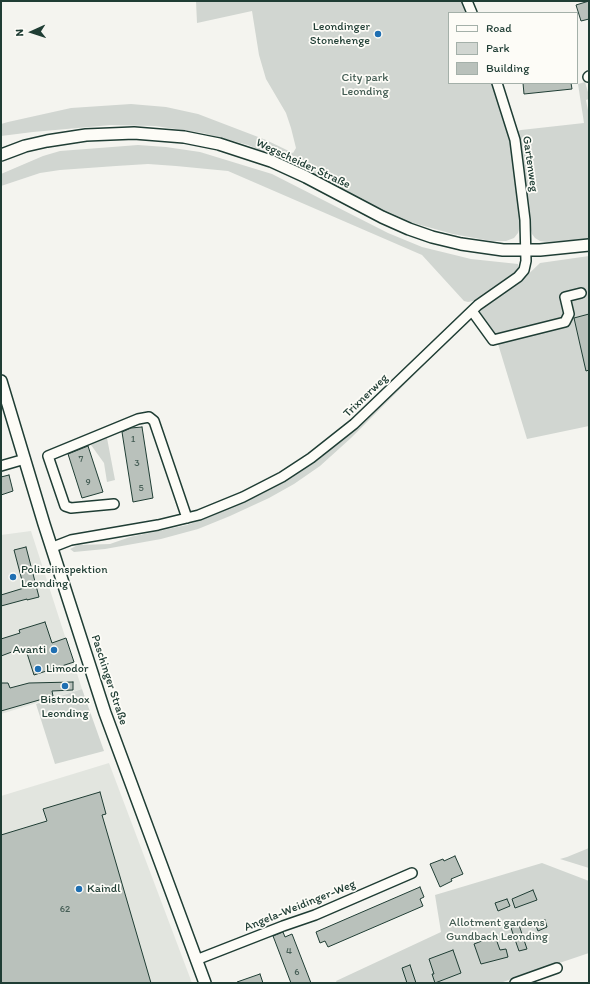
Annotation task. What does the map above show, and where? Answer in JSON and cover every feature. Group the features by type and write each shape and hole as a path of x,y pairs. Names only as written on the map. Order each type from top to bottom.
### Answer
{"street":[{"path":"467,1 472,12"},
{"name":"Gartenweg","path":"497,84 515,140 525,220 527,250"},
{"name":"Wegscheider Straße","path":"1,155 25,146 47,141 104,133 152,133 201,140 235,148 271,161 306,177 382,217 432,237 503,250 527,250 589,245"},
{"name":"Trixnerweg","path":"53,547 71,540 158,525 187,518 243,498 282,477 311,458 354,424 472,311 518,276 524,270 527,250"},
{"path":"472,311 493,340 565,322 569,314 565,297 581,293"},
{"name":"Paschinger Straße","path":"1,382 44,524 53,547 105,713 205,983"},
{"path":"114,504 71,508 65,506 48,456 138,419 150,417 154,420 187,518"},
{"path":"1,466 25,459"},
{"name":"Angela-Weidinger-Weg","path":"196,960 315,915 412,873"},
{"path":"515,983 557,968"}],"shaded area":[{"path":"31,531 82,689 1,714 1,535"},
{"name":"Kaindl","path":"109,763 192,983 1,983 1,796"}],"green space":[{"name":"City park Leonding","path":"196,1 462,1 467,12 448,12 448,84 492,84 511,134 521,223 518,233 514,238 506,241 491,241 453,234 413,223 373,205 284,158 283,160 248,145 203,133 155,126 111,125 1,136 1,124 8,122 71,108 131,104 166,107 198,114 266,140 293,153 296,148 286,113 266,79 259,55 252,11 197,23"},
{"path":"585,82 589,92 589,99 586,100 589,116 589,239 547,242 540,241 532,234 528,220 518,131 584,123 578,84"},
{"path":"138,145 200,152 272,174 388,233 422,247 471,259 518,264 518,268 516,273 508,280 473,301 464,301 422,255 228,171 148,164 116,166 40,173 1,186 1,174 43,156 60,151"},
{"path":"589,256 589,426 527,439 495,334 481,315 480,311 482,308 518,284 540,263"},
{"path":"422,367 351,438 320,466 294,484 269,498 198,529 161,539 105,549 74,552 70,549 78,545 110,544 130,537 187,525 212,516 263,493 291,478 318,460 350,434"},
{"path":"107,438 115,480 107,482 104,463 91,445"},
{"path":"82,689 104,751 55,764 36,704"},
{"path":"589,848 589,868 560,859 567,857"},
{"name":"Allotment gardens Gundbach Leonding","path":"542,863 589,881 589,953 500,983 337,983 336,981 441,932 435,895"}],"building":[{"path":"589,1 589,19 581,21 576,5"},
{"path":"523,84 571,84 572,89 524,94"},
{"path":"589,314 589,370 586,371 574,318"},
{"path":"142,427 153,498 133,502 122,432 131,428"},
{"path":"88,446 103,492 82,498 68,454"},
{"path":"9,475 13,491 1,495 1,477"},
{"path":"26,547 39,597 1,606 1,595 24,588 14,550"},
{"path":"45,622 52,643 66,638 74,662 34,675 25,647 1,656 1,639 20,633 19,630"},
{"path":"73,682 73,690 52,691 53,696 1,711 1,683 8,683 10,688 29,683"},
{"name":"Kaindl","path":"100,792 106,814 102,815 151,983 1,983 1,835 47,821 43,809"},
{"path":"455,856 463,874 451,879 452,881 440,887 430,864 443,859 444,861"},
{"path":"420,887 424,897 420,899 423,906 328,947 325,941 320,943 316,932"},
{"path":"533,890 537,900 515,908 512,899"},
{"path":"507,899 510,906 498,911 495,903"},
{"path":"545,920 547,927 538,931 535,923"},
{"path":"519,925 527,949 519,951 511,928"},
{"path":"283,932 285,937 292,934 311,983 291,983 273,936"},
{"path":"495,936 500,950 506,949 508,957 481,964 474,944"},
{"path":"453,950 461,973 435,983 432,974 434,974 429,959"},
{"path":"410,965 416,983 407,983 402,968"},
{"path":"260,974 263,983 237,983 237,982"}],"place":[{"name":"Leondinger Stonehenge","path":"378,34"},
{"name":"Polizeiinspektion Leonding","path":"13,577"},
{"name":"Avanti","path":"54,650"},
{"name":"Limodor","path":"38,669"},
{"name":"Bistrobox Leonding","path":"65,686"},
{"name":"Kaindl","path":"79,889"}]}
